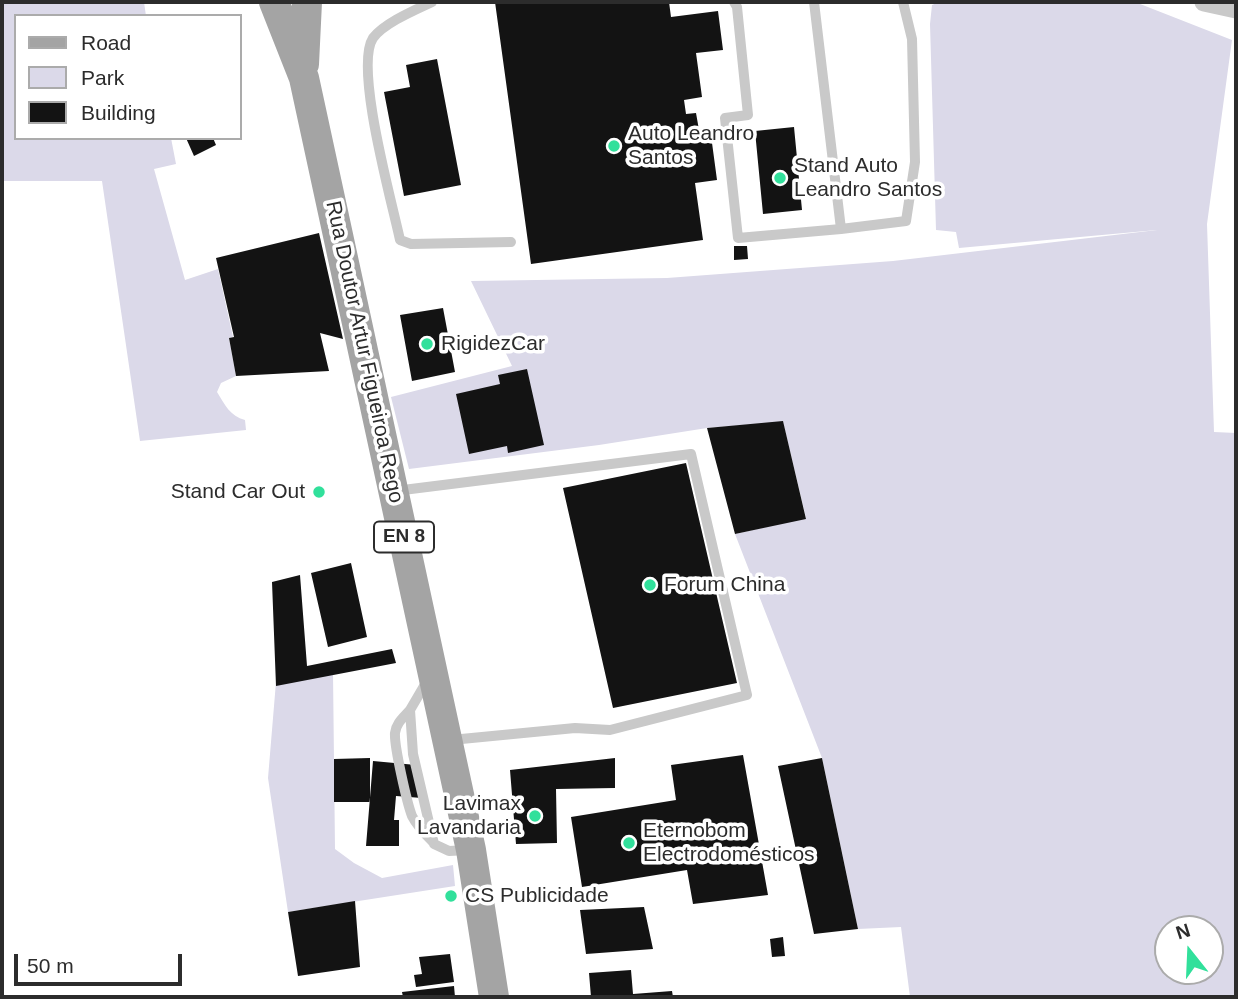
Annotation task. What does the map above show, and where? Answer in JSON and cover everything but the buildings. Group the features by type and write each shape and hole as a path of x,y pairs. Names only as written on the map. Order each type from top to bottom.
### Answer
{"main road":[{"name":"Rua Doutor Artur Figueiroa Rego","path":"274,2 304,78 471,850 494,997"},
{"name":"Rua Doutor Artur Figueiroa Rego","path":"304,78 307,2"}],"street":[{"path":"1203,2 1236,9"}],"lane":[{"path":"432,2 399,17 373,38 368,54 368,88 400,240 411,244 511,242"},
{"path":"734,2 737,7 748,115 725,118 738,238 906,221 915,162 912,39 903,2"},
{"path":"814,2 841,229"},
{"path":"394,491 691,454 747,695 610,730 575,727 447,741"},
{"path":"433,672 410,710 399,722 395,732 396,746 412,815 423,833 434,844 449,851 471,850"},
{"path":"410,710 413,754 434,844"}],"green space":[{"path":"2,2 144,2 146,14 14,14 14,140 171,140 176,164 154,169 185,280 218,269 233,337 229,338 236,376 221,383 217,392 232,413 245,420 246,430 140,441 102,181 2,181"},
{"path":"939,2 1135,2 1232,40 1207,224 1214,432 1236,433 1236,997 910,997 901,927 858,929 822,758 735,534 806,518 783,422 707,428 599,445 409,469 391,397 512,366 471,281 667,278 893,261 1157,230 959,248 956,232 936,230 930,24 932,5"},
{"path":"333,673 335,849 382,878 453,865 455,886 288,912 268,778 276,682"}],"place":[{"name":"Auto Leandro Santos","path":"614,146"},
{"name":"Stand Auto Leandro Santos","path":"780,178"},
{"name":"RigidezCar","path":"427,344"},
{"name":"Stand Car Out","path":"319,492"},
{"name":"Forum China","path":"650,585"},
{"name":"Lavimax Lavandaria","path":"535,816"},
{"name":"Eternobom Electrodomésticos","path":"629,843"},
{"name":"CS Publicidade","path":"451,896"}]}
